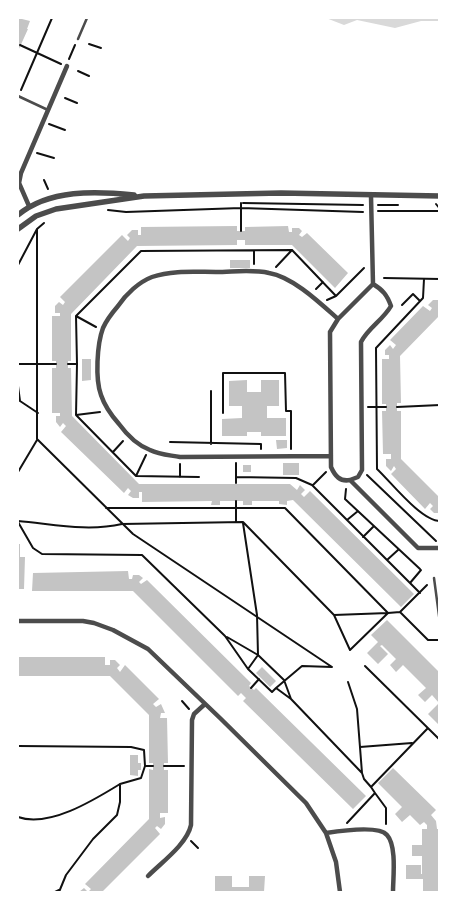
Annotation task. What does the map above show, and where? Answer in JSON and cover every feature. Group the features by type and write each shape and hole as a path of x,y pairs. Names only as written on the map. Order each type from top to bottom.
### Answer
{"street":[{"path":"29,206 19,183 21,172 67,66"},
{"path":"18,215 29,206 58,197 79,194 112,193 144,196 281,193 440,196"},
{"path":"18,229 36,216 56,209 144,196"},
{"path":"371,196 373,284 338,319 330,332 331,467 334,475 339,479 348,481 418,548 440,546"},
{"path":"331,456 180,456 149,450 128,436 108,411 100,395 98,382 99,351 102,330 107,319 134,288 151,277 184,272 270,273 286,278 338,319"},
{"path":"348,481 358,477 362,470 361,342 364,336 391,306 387,295 373,284"},
{"path":"18,621 83,621 94,623 113,630 148,648 306,803 326,833 336,862 340,892"},
{"path":"148,876 190,833 192,720 194,714 205,704"},
{"path":"326,833 344,830 378,830 386,833 393,850 393,892"}],"lane":[{"path":"78,40 86,18"},
{"path":"18,97 48,110"},
{"path":"29,206 36,216"},
{"path":"434,578 440,623"}],"path":[{"path":"18,97 52,18"},
{"path":"20,45 67,66 78,40"},
{"path":"89,44 101,48"},
{"path":"78,71 89,76"},
{"path":"65,98 77,103"},
{"path":"43,122 65,130"},
{"path":"30,150 54,158"},
{"path":"241,231 241,203 399,205"},
{"path":"436,204 440,210"},
{"path":"119,207 103,210 126,212 241,208 363,212"},
{"path":"382,212 440,210"},
{"path":"18,265 36,229 45,221"},
{"path":"18,472 37,439 36,229"},
{"path":"254,250 254,272"},
{"path":"270,273 292,250"},
{"path":"320,303 336,296 364,268"},
{"path":"384,278 440,279"},
{"path":"424,279 423,298 376,348 377,469 419,512 434,521 440,521"},
{"path":"318,287 323,282"},
{"path":"402,305 413,294 420,301"},
{"path":"76,316 102,330"},
{"path":"18,364 56,364"},
{"path":"68,364 77,364 76,415 136,476 199,477"},
{"path":"223,412 223,373 286,373 286,411 291,411 291,456"},
{"path":"18,386 20,401 38,413"},
{"path":"211,391 211,444"},
{"path":"397,407 440,405"},
{"path":"362,407 386,407"},
{"path":"76,415 108,411"},
{"path":"113,452 128,436"},
{"path":"18,521 33,548 42,554 142,554 224,636 248,669 272,692 302,666 332,667 257,615 133,534 37,439"},
{"path":"170,442 261,444 261,456"},
{"path":"136,476 149,450"},
{"path":"180,456 180,476"},
{"path":"236,456 236,483"},
{"path":"312,485 331,467"},
{"path":"362,470 440,546"},
{"path":"236,477 296,478 312,485 420,593"},
{"path":"348,481 345,499 421,569 410,582"},
{"path":"236,501 236,522"},
{"path":"106,508 285,508 388,613"},
{"path":"347,520 358,511"},
{"path":"18,521 71,528 107,528 122,524 243,522 334,615 350,650 388,613"},
{"path":"243,522 257,615 258,655 248,669"},
{"path":"364,537 374,526"},
{"path":"387,560 399,549"},
{"path":"334,615 400,612 434,578"},
{"path":"400,612 428,640 440,640"},
{"path":"224,636 258,655 284,680 290,699"},
{"path":"365,666 440,740"},
{"path":"251,688 259,680"},
{"path":"348,682 357,709 362,773 364,779 386,808 386,833"},
{"path":"276,688 290,699 362,773"},
{"path":"371,787 428,728"},
{"path":"360,747 413,743"},
{"path":"18,746 130,747 144,750 145,766 141,778 120,784 93,801 62,813 42,818 18,817"},
{"path":"145,766 153,766"},
{"path":"164,766 191,766"},
{"path":"55,892 59,891 66,876 94,839 117,815 120,802 120,784"},
{"path":"344,830 349,820 375,793"}],"shaded area":[{"path":"326,18 439,18 440,21 421,21 395,28 357,20 344,25"}],"building":[{"path":"18,18 30,21 18,51"},
{"path":"237,226 237,231 245,231 245,227 288,226 289,232 292,232 292,228 299,228 302,231 299,235 302,237 307,233 348,273 335,288 292,245 245,245 245,240 237,240 237,245 137,246 71,314 71,361 68,361 68,368 71,368 72,416 139,484 290,484 297,490 300,485 305,490 301,494 304,497 310,491 414,594 401,607 293,500 287,501 287,505 279,504 279,501 252,501 252,505 243,505 243,501 220,501 220,505 211,505 212,501 142,502 142,492 139,492 139,498 133,498 128,495 131,491 128,488 124,493 61,432 66,426 63,423 60,427 56,422 56,416 60,416 60,413 52,413 52,368 56,368 56,361 52,361 52,316 60,316 60,313 55,313 55,306 59,302 63,305 65,302 60,297 122,235 128,241 130,238 127,235 132,230 138,230 138,235 141,235 141,227"},
{"path":"230,260 250,260 250,268 230,268"},
{"path":"433,300 439,300 439,316 400,356 401,403 397,403 397,411 401,411 401,459 439,497 439,513 434,513 430,509 433,506 430,503 425,509 391,474 396,469 394,466 391,471 386,466 386,459 391,459 391,454 383,454 382,411 386,411 386,404 382,404 382,359 389,359 389,355 385,355 385,350 390,345 393,349 396,345 390,340 423,306 430,311 432,308 428,305"},
{"path":"82,359 91,359 91,380 82,381"},
{"path":"247,380 247,392 261,392 261,380 279,380 279,406 267,406 267,418 286,418 286,436 261,436 261,432 247,432 247,436 222,436 222,419 242,418 242,406 229,406 229,381"},
{"path":"276,440 287,440 287,448 277,449"},
{"path":"283,463 299,463 299,475 283,475"},
{"path":"243,465 251,465 251,472 243,472"},
{"path":"18,544 20,544 20,557 25,557 24,589 18,589"},
{"path":"128,571 129,579 132,579 133,575 139,575 143,578 139,582 141,584 147,580 251,683 249,686 254,690 256,688 366,796 353,809 243,701 246,698 241,693 238,696 133,591 32,591 33,573"},
{"path":"387,620 439,672 439,703 432,695 425,702 418,695 426,688 403,665 396,672 390,665 396,659 382,645 380,646 388,654 378,664 367,653 378,642 371,635"},
{"path":"18,657 105,657 105,665 110,665 110,660 115,660 120,665 117,668 120,672 125,665 159,699 153,704 156,707 161,704 165,713 161,713 160,718 167,718 168,763 164,763 164,770 168,770 168,813 160,813 160,818 165,817 165,824 161,829 157,826 155,828 160,834 102,892 88,892 91,889 85,884 149,819 149,769 153,770 153,763 149,763 149,715 110,676 18,676"},
{"path":"262,667 276,681 270,687 256,673"},
{"path":"438,704 439,723 438,724 428,714"},
{"path":"130,755 138,755 138,763 141,763 141,770 138,770 138,776 130,775"},
{"path":"393,768 436,810 431,815 436,821 437,829 439,829 439,892 423,892 423,879 406,879 406,865 421,865 422,874 422,856 412,856 412,845 422,845 422,829 427,829 427,825 424,822 420,825 410,815 402,822 395,814 402,807 378,783"},
{"path":"215,876 232,876 232,887 249,887 249,876 265,876 264,892 215,892"},
{"path":"84,888 88,892 79,892"}]}
